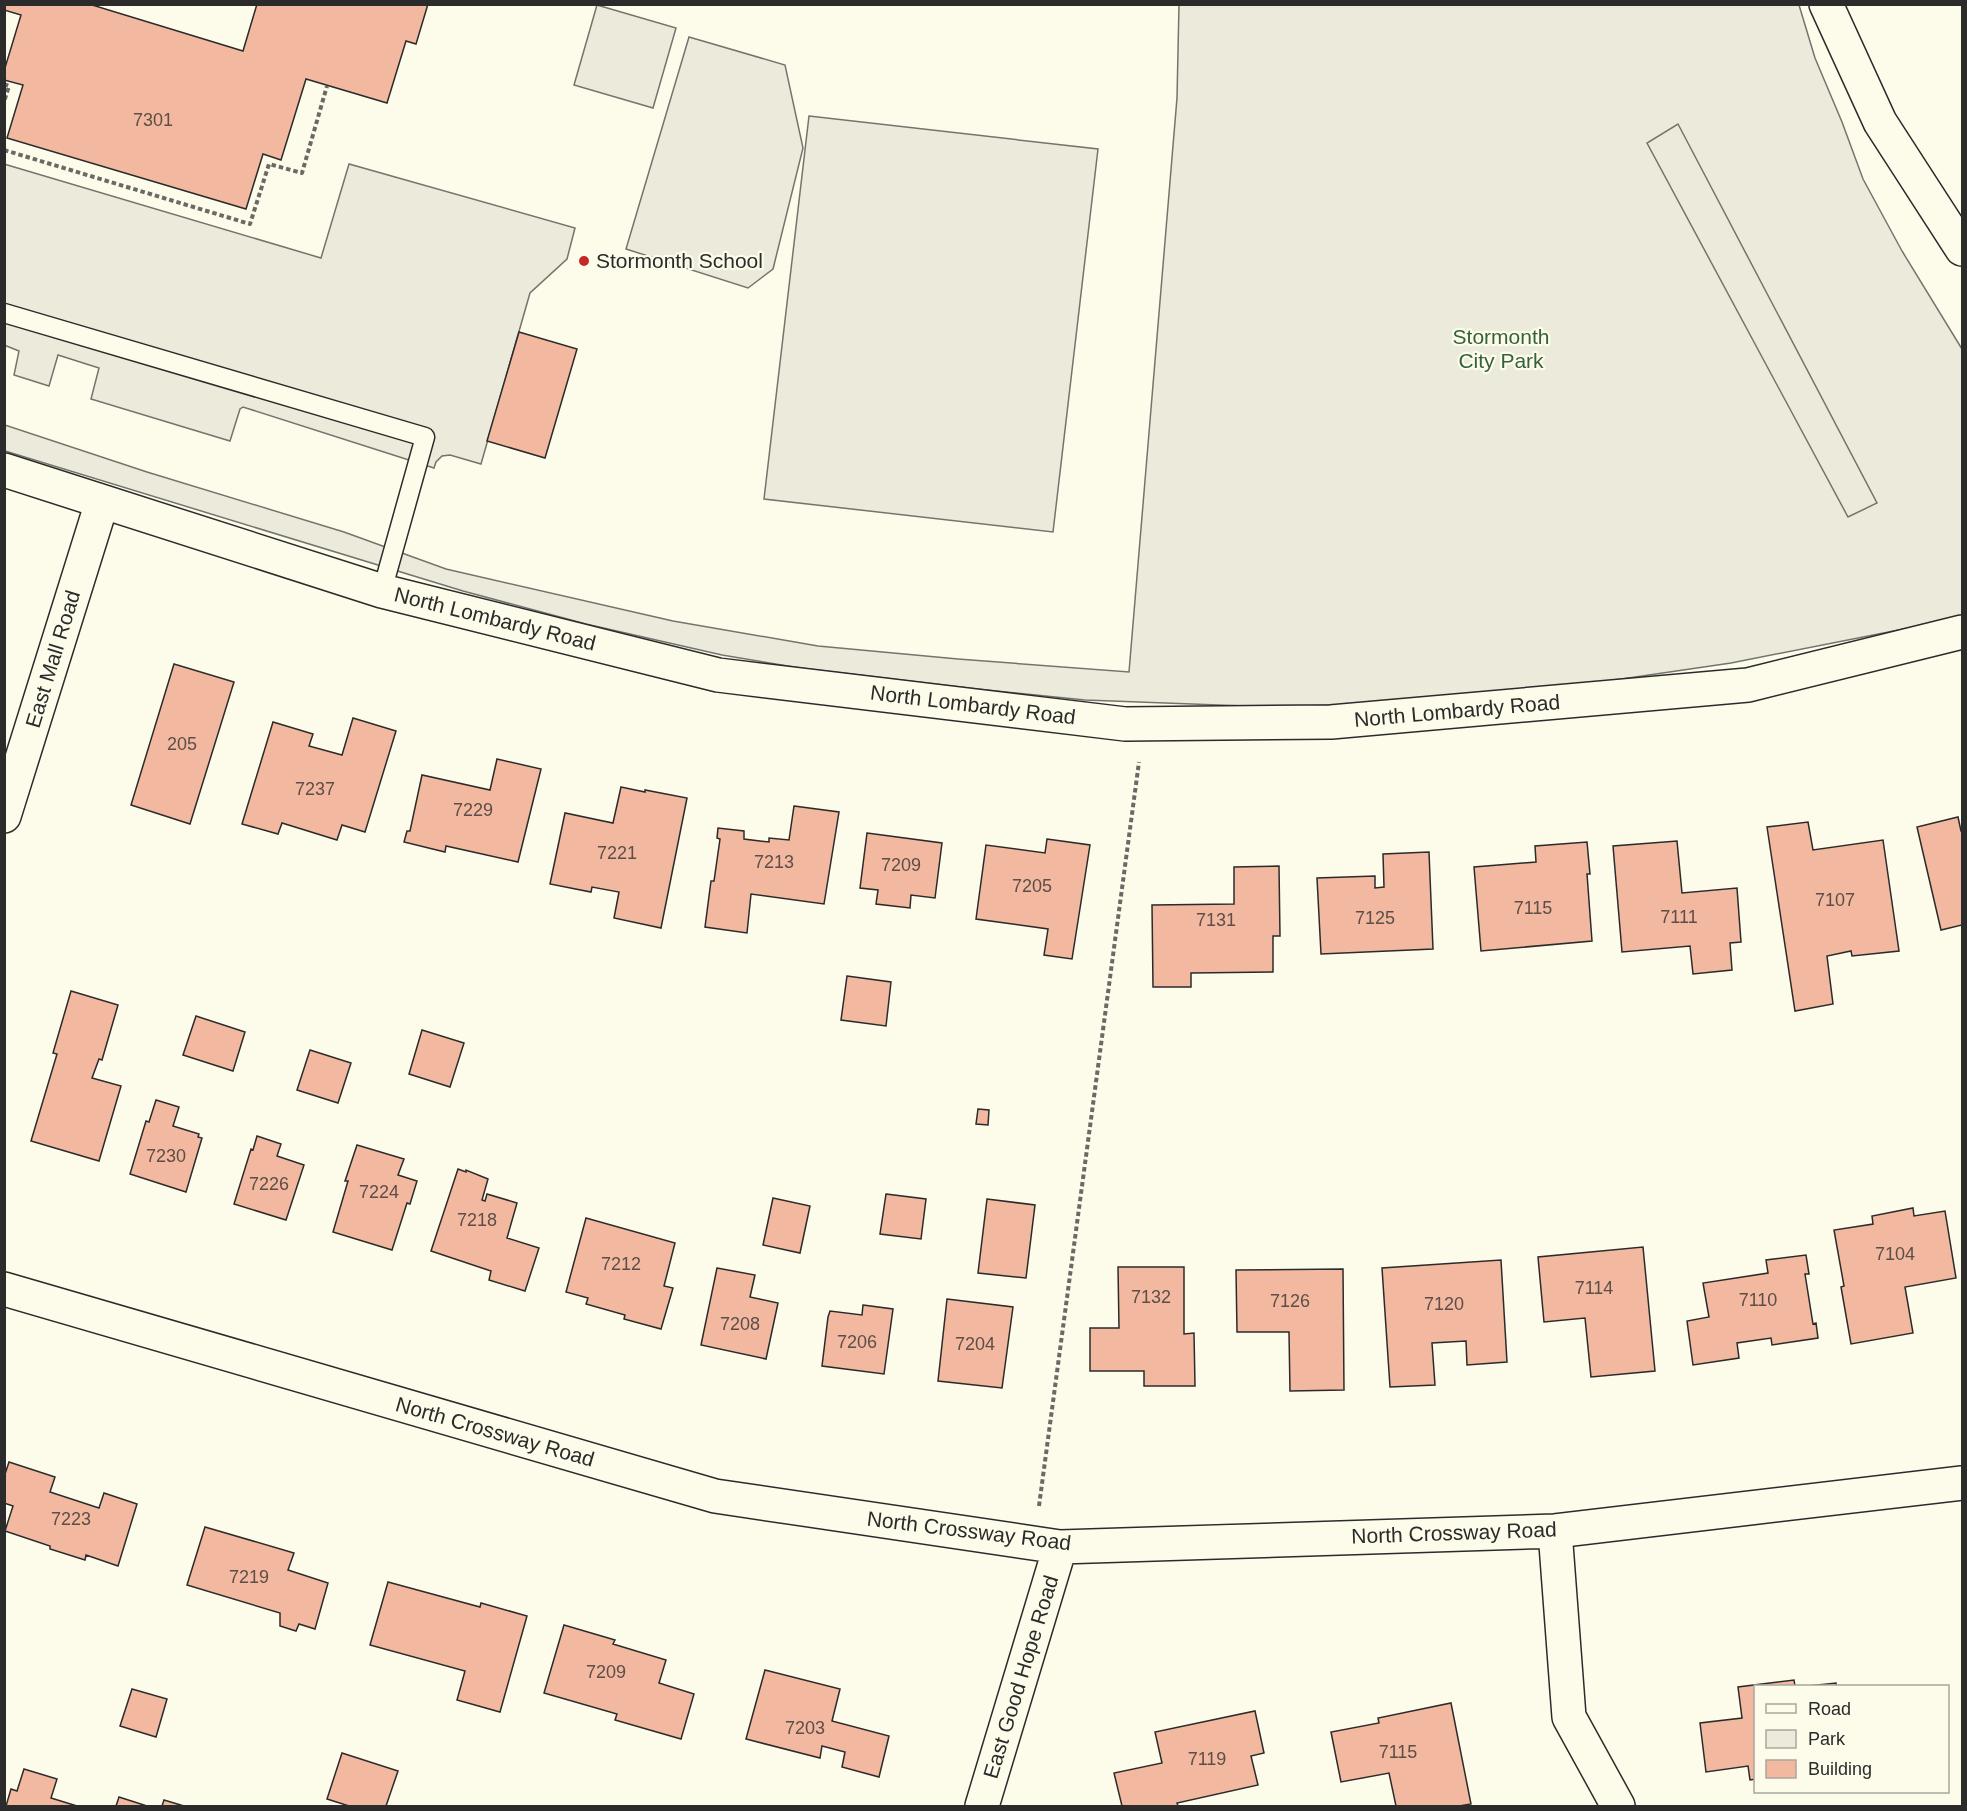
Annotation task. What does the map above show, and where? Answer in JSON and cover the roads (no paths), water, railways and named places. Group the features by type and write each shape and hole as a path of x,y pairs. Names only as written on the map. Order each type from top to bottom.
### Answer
{"street":[{"path":"1826,4 1880,122 1962,249"},
{"name":"North Lombardy Road","path":"4,470 382,591 718,675 1125,724 1330,722 1748,685 1962,632"},
{"name":"East Mall Road","path":"4,816 102,502"},
{"name":"North Crossway Road","path":"4,1289 715,1496 1047,1545 1555,1530 1962,1483"},
{"path":"1555,1530 1569,1717 1618,1806"},
{"name":"East Good Hope Road","path":"982,1806 1047,1545"}],"lane":[{"path":"4,313 425,437 382,591"}],"place":[{"name":"Stormonth School","path":"584,261"}],"park label":[{"name":"Stormonth City Park","path":"1501,349"}]}
